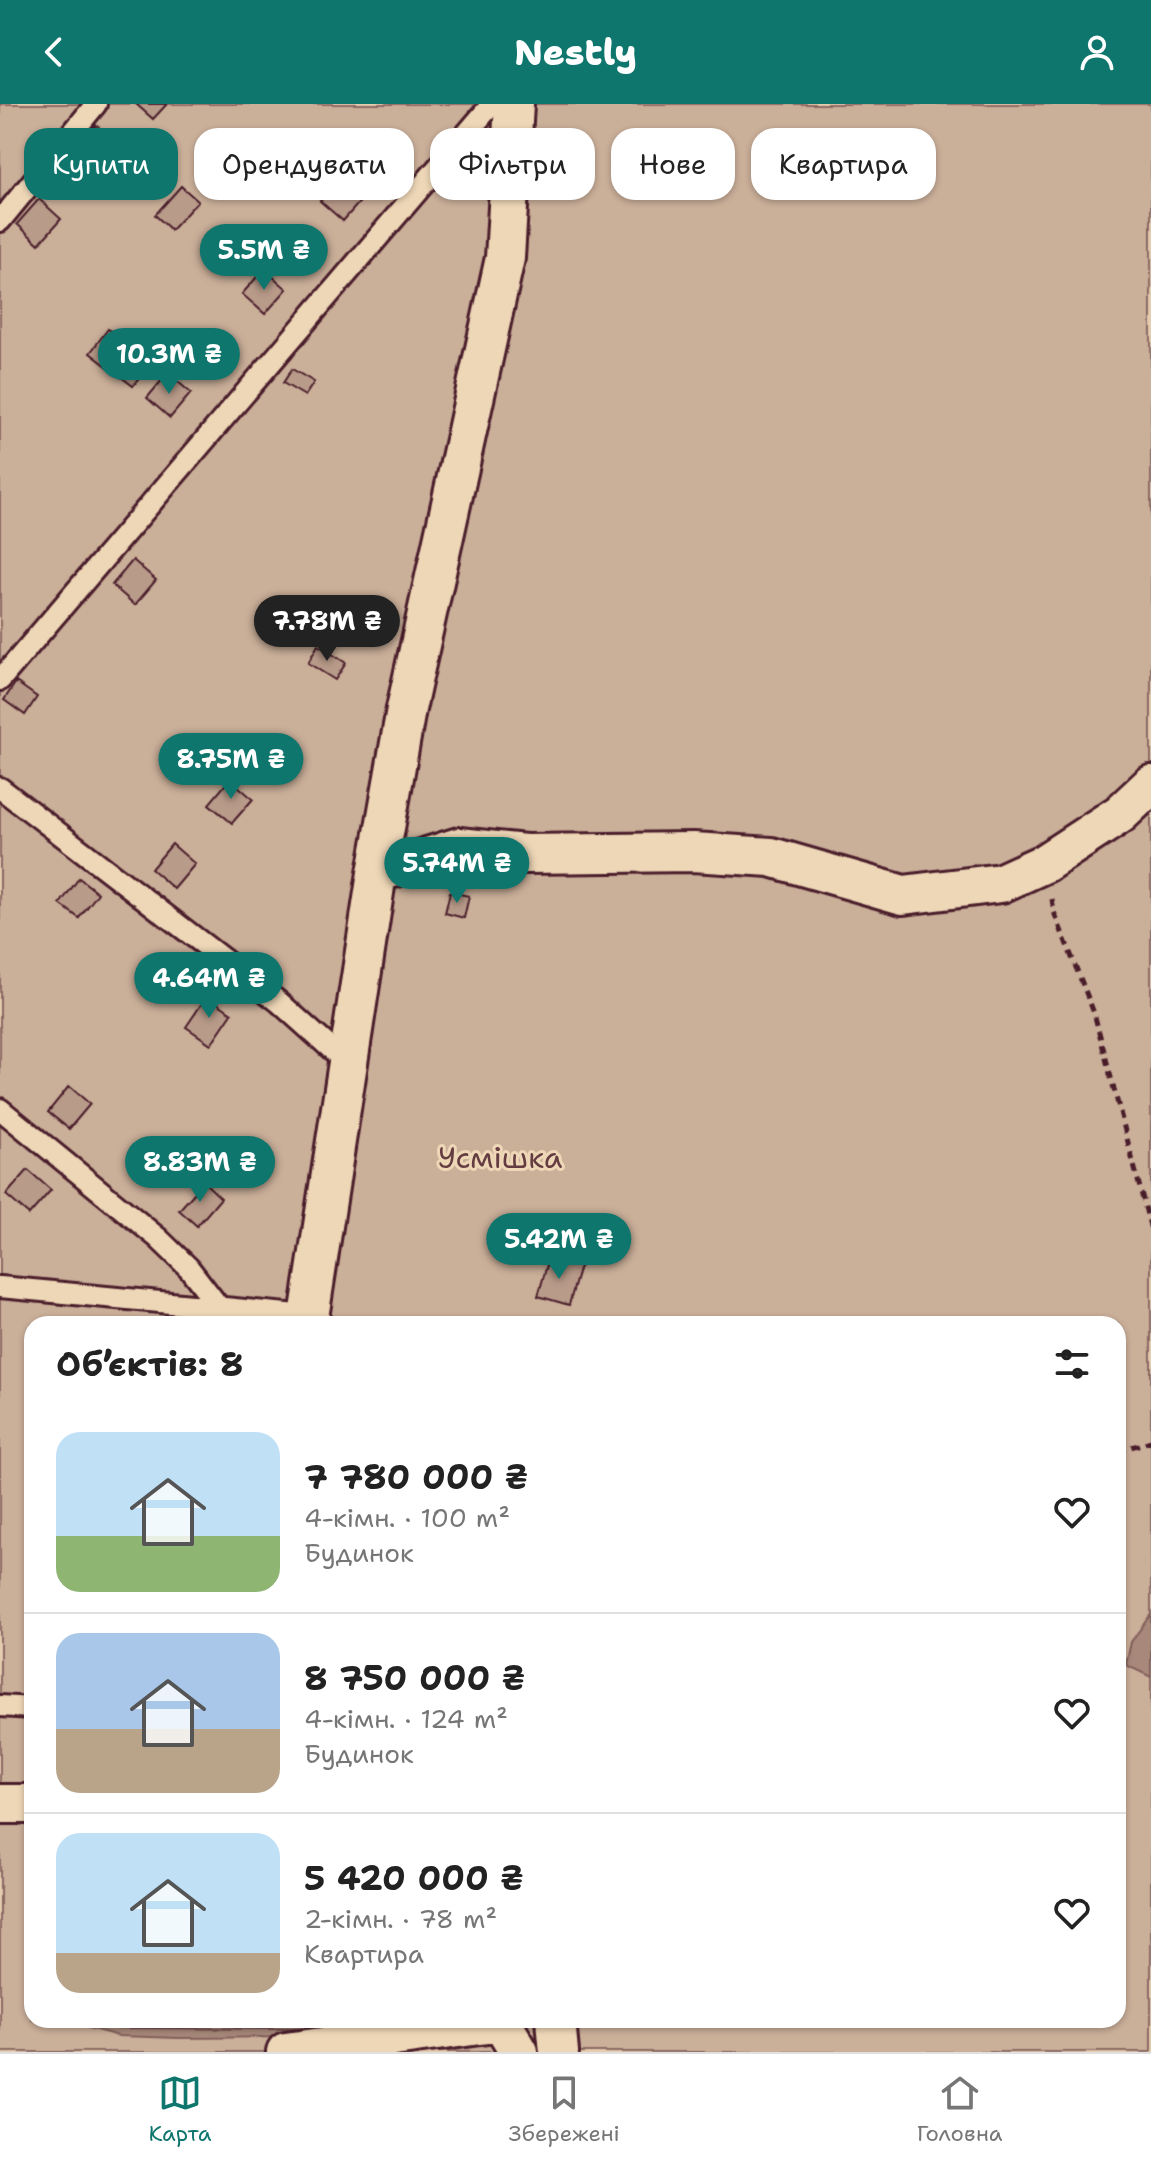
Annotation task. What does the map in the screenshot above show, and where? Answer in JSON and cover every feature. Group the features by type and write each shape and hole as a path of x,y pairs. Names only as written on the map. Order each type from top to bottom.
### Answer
{"street":[{"path":"309,1316 377,873 406,709 505,258 514,104"},
{"path":"377,873 459,847 525,854 693,852 771,857 903,895 1001,883 1045,863 1120,814 1151,785"},
{"path":"0,1804 24,1804"},
{"path":"557,2028 559,2052"},
{"path":"286,2052 507,2031"}],"lane":[{"path":"0,221 96,104"},
{"path":"0,680 492,104"},
{"path":"0,788 279,1002 347,1063"},
{"path":"0,1109 158,1238 189,1268 219,1307"},
{"path":"0,1287 219,1307 281,1316"},
{"path":"0,1706 24,1708"}],"path":[{"path":"1045,863 1054,912 1094,1013 1151,1230"},
{"path":"1126,1449 1151,1441"}],"green space":[{"name":"Усмішка","path":"0,104 1151,104 1151,2052 0,2052"}],"water":[{"path":"1151,1614 1151,1677 1126,1665 1131,1642"},
{"path":"88,2028 365,2028 298,2037 119,2036"}],"building":[{"path":"136,104 167,104 153,119"},
{"path":"181,186 198,201 171,230 155,215 168,200 178,200"},
{"path":"38,200 61,219 39,244 17,224"},
{"path":"321,200 361,200 343,221"},
{"path":"264,269 287,289 265,314 242,294"},
{"path":"108,329 152,363 133,386 90,353"},
{"path":"292,369 314,382 305,396 283,383"},
{"path":"168,373 191,393 170,418 147,398"},
{"path":"133,560 156,580 135,605 112,585"},
{"path":"318,645 346,663 335,680 308,663"},
{"path":"16,682 37,697 25,715 4,700"},
{"path":"230,779 253,799 232,823 209,804"},
{"path":"172,844 195,864 174,889 151,869"},
{"path":"79,878 98,893 79,918 60,904"},
{"path":"450,892 469,896 464,918 445,913"},
{"path":"207,996 232,1013 211,1044 186,1027"},
{"path":"69,1086 90,1104 69,1129 48,1112"},
{"path":"28,1170 51,1190 29,1215 6,1195"},
{"path":"204,1182 221,1198 197,1226 179,1210"},
{"path":"549,1258 580,1266 569,1305 538,1296"}]}
